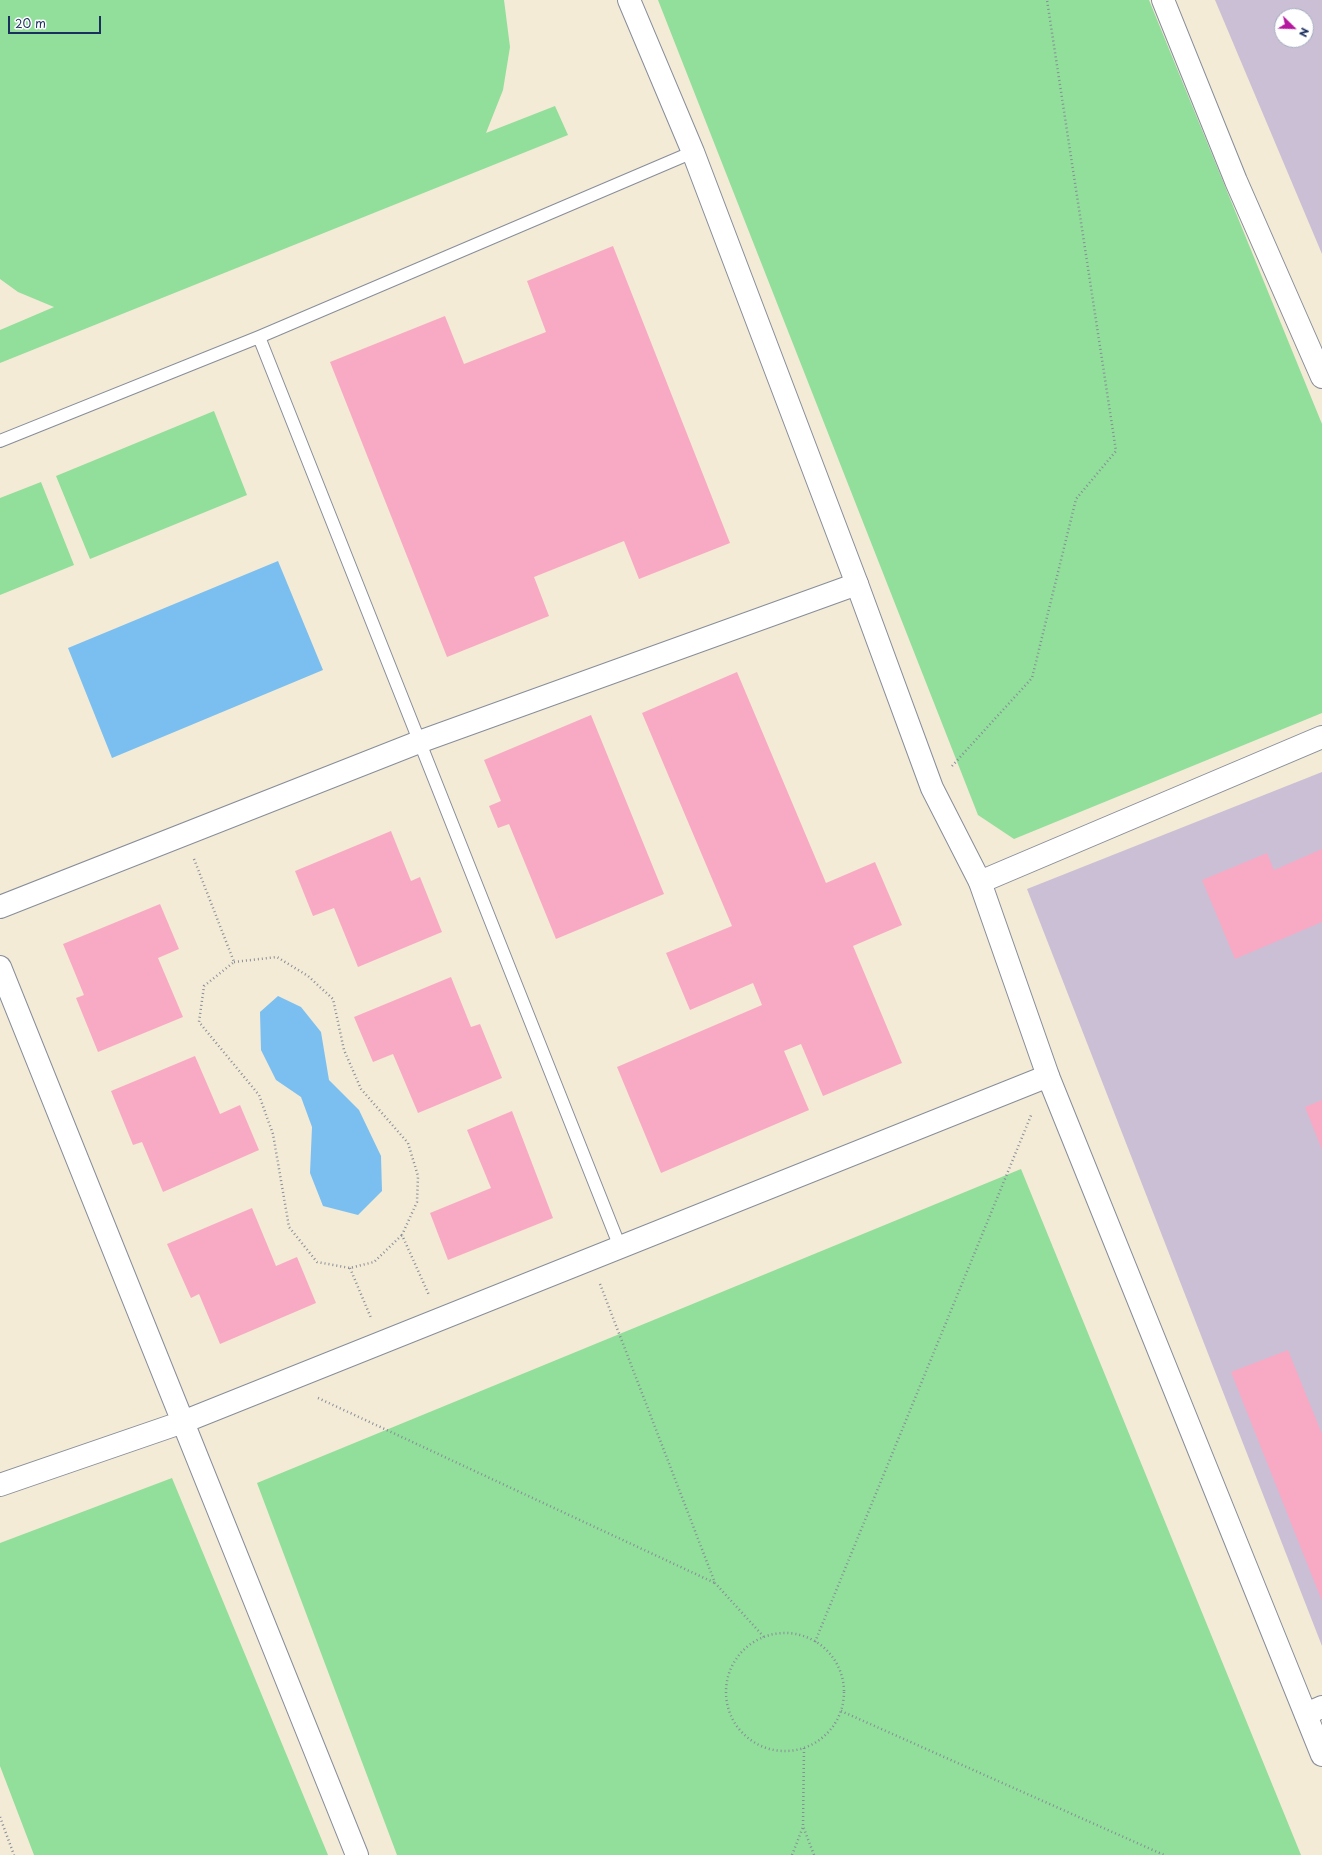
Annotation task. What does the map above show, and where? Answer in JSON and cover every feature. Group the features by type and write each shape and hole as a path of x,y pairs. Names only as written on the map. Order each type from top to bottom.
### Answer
{"street":[{"path":"629,0 693,152 857,584 932,788 980,882 1048,1076 1314,1711 1322,1755"},
{"path":"1163,0 1236,181 1322,377"},
{"path":"0,907 419,742 857,584"},
{"path":"980,882 1322,737"},
{"path":"0,967 357,1855"},
{"path":"0,1485 182,1422 1048,1076"}],"lane":[{"path":"0,441 258,337 693,152"},
{"path":"258,337 620,1247"}],"path":[{"path":"932,788 1032,678 1076,499 1116,451 1047,0"},
{"path":"184,834 234,962"},
{"path":"277,958 308,976 333,999 344,1050 361,1088 408,1143 418,1176 417,1202 402,1235 374,1262 350,1268 317,1262 289,1228 273,1134 259,1095 199,1022 204,986 234,962 277,958"},
{"path":"815,1642 1048,1076"},
{"path":"402,1235 440,1319"},
{"path":"591,1259 715,1583 764,1637"},
{"path":"350,1268 381,1342"},
{"path":"283,1381 715,1583"},
{"path":"782,1633 799,1635 815,1642 828,1652 837,1665 842,1680 844,1695 841,1711 832,1726 820,1740 804,1748 787,1751 768,1749 751,1741 738,1729 729,1713 726,1694 728,1676 736,1659 748,1646 764,1637 782,1633"},
{"path":"841,1711 1164,1855"},
{"path":"804,1748 804,1826 814,1855"},
{"path":"0,1817 14,1855"},
{"path":"792,1855 804,1826"}],"shaded area":[{"path":"1215,0 1322,0 1322,254"},
{"path":"1322,772 1322,1646 1027,889"}],"green space":[{"path":"0,0 504,0 510,47 503,90 486,133 555,106 568,135 0,363 0,330 54,307 18,292 0,279"},
{"path":"658,0 1149,0 1322,424 1322,713 1014,839 978,815"},
{"path":"214,411 247,495 90,559 56,476"},
{"path":"41,482 74,565 0,595 0,498"},
{"path":"1021,1169 1301,1855 397,1855 257,1483"},
{"path":"172,1478 328,1855 34,1855 0,1766 0,1543"}],"water":[{"path":"278,561 323,670 112,758 68,648"},
{"path":"278,996 301,1007 321,1032 329,1080 359,1110 381,1156 382,1191 358,1215 323,1206 310,1173 312,1127 301,1097 276,1080 261,1050 260,1012"}],"building":[{"path":"613,246 730,543 639,579 624,541 534,577 549,616 447,657 330,362 445,316 464,364 546,332 527,281"},
{"path":"737,672 826,883 875,862 902,925 853,946 902,1063 823,1096 801,1044 784,1051 809,1110 661,1173 617,1067 762,1005 753,983 690,1010 666,953 732,926 642,713"},
{"path":"591,715 664,894 556,939 509,824 498,828 489,806 501,801 484,760"},
{"path":"391,831 411,881 420,877 442,932 358,967 334,908 313,916 295,871"},
{"path":"1322,849 1322,922 1235,959 1202,880 1267,853 1274,870"},
{"path":"160,904 179,949 158,958 183,1017 98,1052 76,998 84,995 63,944"},
{"path":"451,977 471,1027 480,1024 502,1078 418,1113 393,1054 373,1062 354,1017"},
{"path":"195,1056 220,1114 240,1105 259,1150 163,1192 142,1142 133,1145 111,1091"},
{"path":"1322,1100 1322,1150 1305,1107"},
{"path":"512,1111 553,1218 448,1260 430,1213 491,1188 467,1130"},
{"path":"252,1208 276,1266 297,1257 316,1303 220,1344 199,1294 191,1298 167,1244"},
{"path":"1288,1350 1322,1434 1322,1601 1231,1372"}]}
